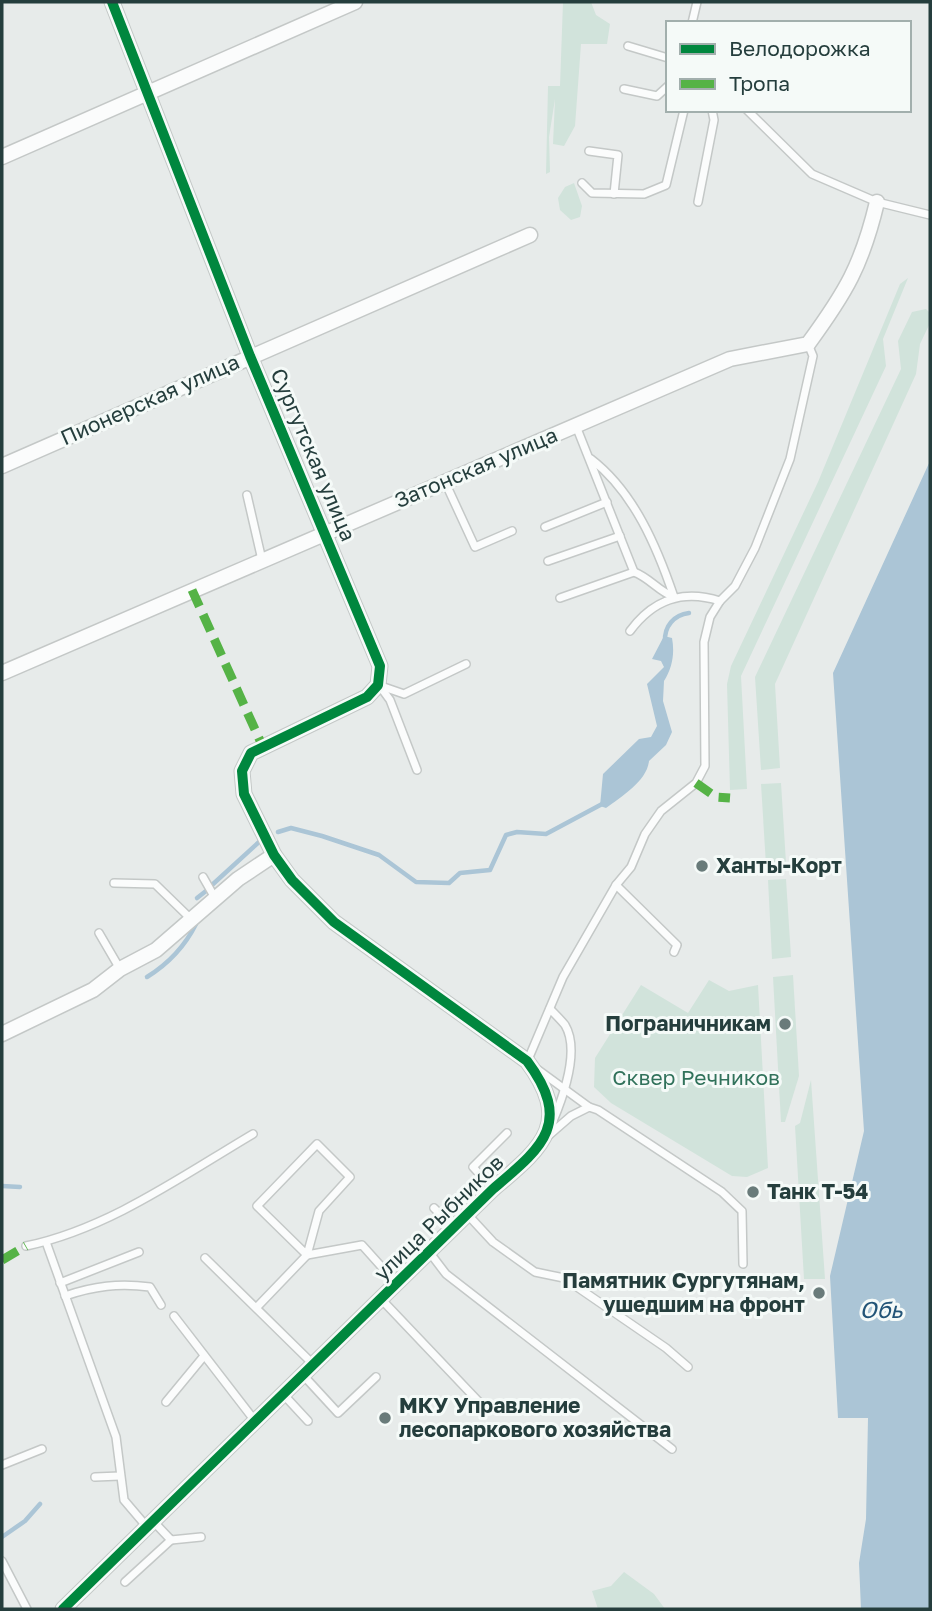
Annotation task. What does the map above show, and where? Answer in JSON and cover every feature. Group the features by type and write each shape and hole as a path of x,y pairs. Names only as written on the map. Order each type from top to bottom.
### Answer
{"street":[{"name":"Сургутская улица","path":"113,2 147,96 250,356 375,649 380,666 378,685"},
{"path":"2,157 147,96 355,2"},
{"path":"808,344 846,292 867,242 877,202"},
{"name":"Пионерская улица","path":"2,466 530,235"},
{"name":"Затонская улица","path":"2,673 730,359 808,344"},
{"path":"378,685 367,697 251,753 242,771 244,794 274,855 292,880 334,922 527,1062 545,1092 549,1115 545,1139"},
{"path":"2,1034 93,990 120,969 156,950 215,898 274,855"},
{"name":"улица Рыбников","path":"63,1609 493,1189 535,1153 545,1139"}],"lane":[{"path":"692,21 697,2"},
{"path":"628,46 666,57"},
{"path":"624,89 657,96 666,88"},
{"path":"582,183 592,193 614,194 644,194 666,185 684,112"},
{"path":"698,202 714,120 712,112"},
{"path":"749,112 811,174 877,202 930,215"},
{"path":"589,152 618,155 614,194"},
{"path":"743,1264 742,1211 722,1192 598,1110 589,1107 527,1062 563,977 616,885 631,867 645,834 661,811 696,783 705,766 704,642 710,617 720,601 735,586 755,548 790,459 813,356 808,344"},
{"path":"576,425 634,572"},
{"path":"589,458 616,480 658,550 674,597"},
{"path":"445,481 475,547 513,531"},
{"path":"247,495 262,559"},
{"path":"545,527 607,502"},
{"path":"548,561 620,536"},
{"path":"560,598 634,572 647,577 663,593 674,597"},
{"path":"630,631 642,615 674,597 688,594 720,601"},
{"path":"378,685 404,694 466,664"},
{"path":"378,685 390,700 417,770"},
{"path":"203,877 215,898"},
{"path":"114,883 155,884 192,920"},
{"path":"616,885 677,945 674,951"},
{"path":"99,933 120,969"},
{"path":"545,1139 566,1090 570,1038 565,1024 550,1009"},
{"path":"545,1139 570,1116 589,1107"},
{"path":"493,1189 473,1167 507,1133"},
{"path":"26,1246 46,1242 137,1203 253,1134"},
{"path":"258,1306 307,1255 319,1211 350,1177 317,1144 257,1206 307,1255"},
{"path":"434,1208 455,1228"},
{"path":"468,1215 493,1242 535,1272 564,1278 666,1348 688,1367"},
{"path":"46,1242 116,1437 124,1500 171,1540"},
{"path":"307,1255 362,1245 397,1285"},
{"path":"60,1283 139,1252"},
{"path":"430,1253 446,1274 672,1449"},
{"path":"205,1258 258,1306 309,1370 338,1413 376,1377"},
{"path":"65,1296 107,1284 124,1284 150,1287 161,1305"},
{"path":"382,1300 479,1402"},
{"path":"174,1317 255,1422"},
{"path":"166,1402 204,1356"},
{"path":"283,1394 308,1421"},
{"path":"2,1465 42,1449"},
{"path":"95,1477 120,1476"},
{"path":"125,1582 171,1540 201,1537"},
{"path":"2,1561 26,1609"}],"green space":[{"path":"563,2 591,2 596,15 610,24 607,44 581,44 575,126 564,146 553,144 555,99 549,137 550,172 546,174 548,86 560,86"},
{"path":"574,183 582,206 580,217 571,220 560,210 558,198 565,187"},
{"path":"908,278 883,339 886,366 741,676 747,789 730,790 727,684 731,666 818,482 900,284"},
{"path":"926,309 930,313 930,323 920,344 916,374 775,684 780,768 761,770 755,677 901,369 898,341 912,312"},
{"path":"781,783 786,863 766,865 761,784"},
{"path":"786,879 791,957 772,959 768,880"},
{"path":"793,975 799,1076 785,1122 781,1122 773,977"},
{"name":"Сквер Речников","path":"709,980 729,991 758,985 768,1168 747,1177 732,1176 611,1103 594,1087 595,1058 641,985 688,1013"},
{"path":"811,1080 825,1279 804,1279 795,1126 800,1123"},
{"path":"624,1572 654,1594 665,1609 598,1609 592,1591 611,1586"}],"water":[{"name":"Обь","path":"930,461 930,1609 861,1609 859,1563 866,1519 868,1418 838,1418 830,1276 864,1131 833,673"},
{"path":"664,636 672,638 673,644 672,661 664,681 663,701 672,732 666,745 649,761 638,782 606,808 600,806 603,774 639,739 651,737 657,726 647,684 664,667 661,661 652,659"}],"waterway":[{"path":"665,642 666,631 671,622 689,613"},
{"path":"278,832 291,828 322,836 379,855 416,882 449,883 460,873 490,870 506,835 517,832 546,834 604,803"},
{"path":"212,885 259,842"},
{"path":"197,898 206,891"},
{"path":"147,977 175,954 196,924"},
{"path":"2,1186 20,1187"},
{"path":"2,1537 25,1521 40,1504"}],"marked path":[{"path":"192,590 262,745"},
{"path":"696,783 716,797 730,798"},
{"path":"2,1260 26,1246"}],"cycle path":[{"path":"63,1609 493,1189 525,1161 546,1133 550,1118 541,1083 527,1061 334,922 292,880 274,855 244,794 242,771 251,753 367,697 378,685 380,666 250,356 112,2"}],"place":[{"name":"Ханты-Корт","path":"702,866"},
{"name":"Пограничникам","path":"785,1024"},
{"name":"Танк Т-54","path":"753,1192"},
{"name":"Памятник Сургутянам, ушедшим на фронт","path":"819,1293"},
{"name":"МКУ Управление лесопаркового хозяйства","path":"385,1418"}]}
